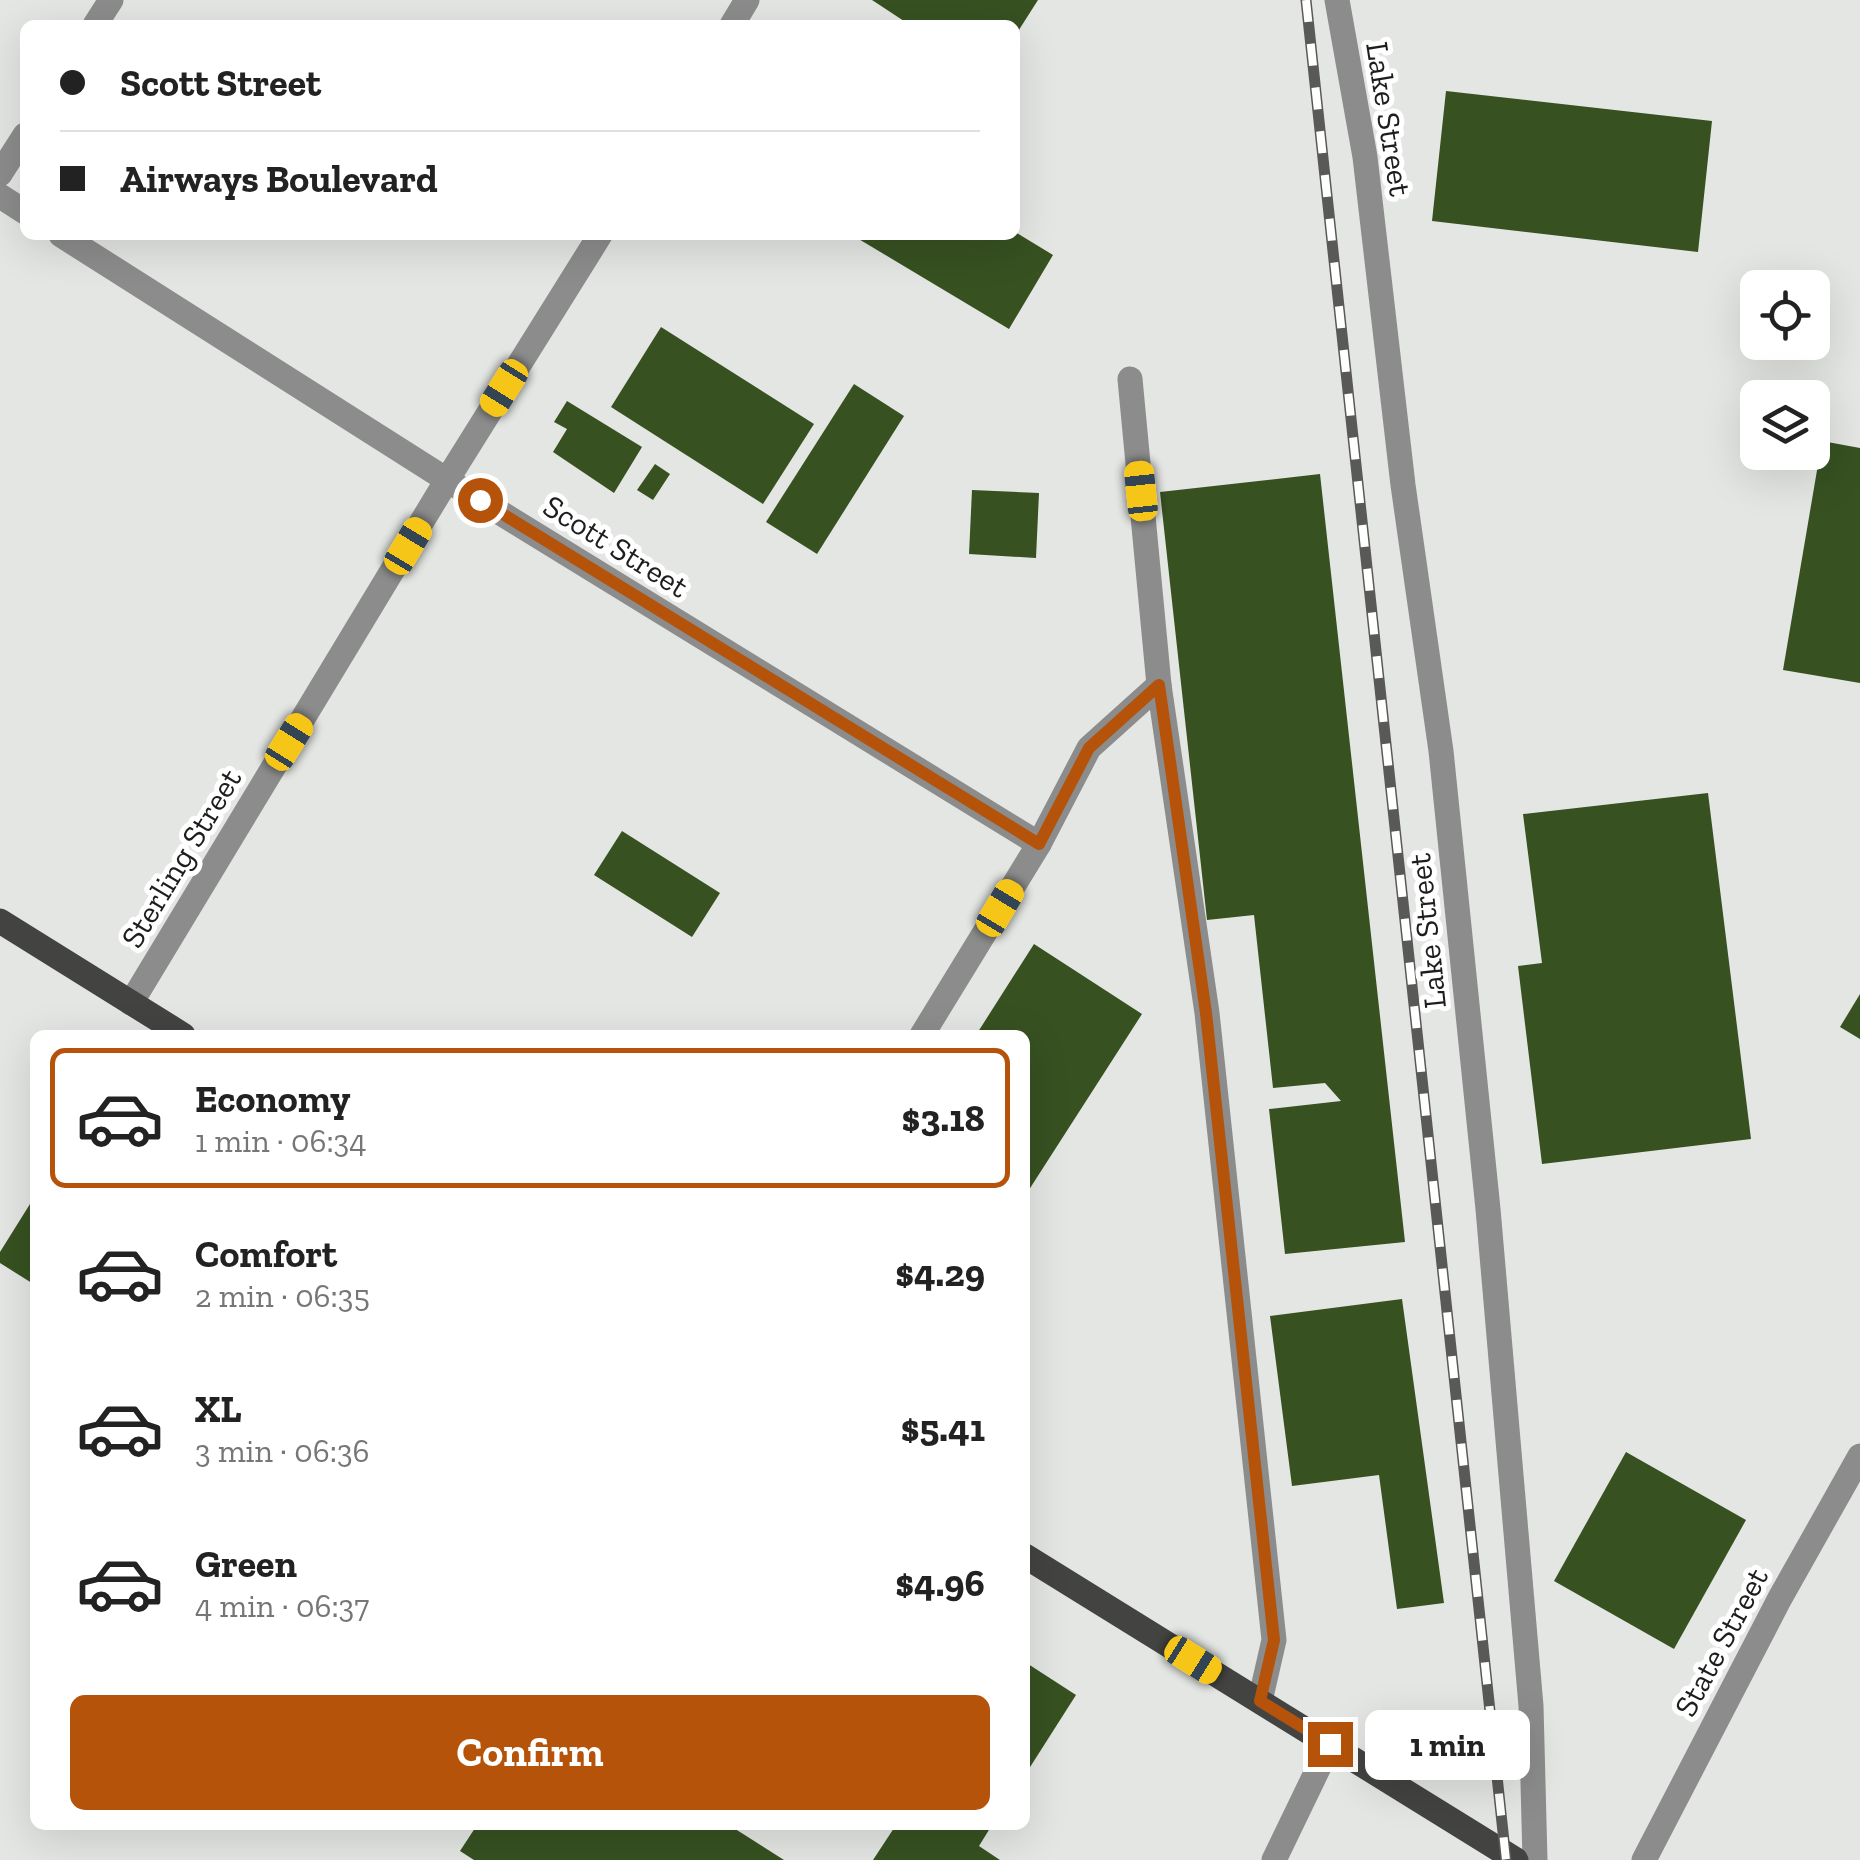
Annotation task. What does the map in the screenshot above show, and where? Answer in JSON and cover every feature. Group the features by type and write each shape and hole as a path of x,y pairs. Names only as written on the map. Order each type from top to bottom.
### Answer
{"main road":[{"path":"0,921 175,1030"},
{"path":"1030,1559 1516,1860"}],"street":[{"name":"Lake Street","path":"1337,0 1365,156 1403,484 1440,751 1488,1209 1531,1706 1535,1860"},
{"path":"0,174 20,143"},
{"name":"Scott Street","path":"69,240 447,480 1039,844"},
{"name":"Sterling Street","path":"131,1003 597,240"},
{"path":"1130,378 1159,685 1206,1013 1274,1640 1260,1701"},
{"path":"925,1030 1039,844 1089,748 1159,685"},
{"name":"State Street","path":"1644,1860 1780,1598 1860,1456"},
{"path":"1274,1860 1330,1744"}],"building":[{"path":"872,0 1038,0 1020,28 1020,20 902,20"},
{"path":"1446,91 1712,121 1698,252 1432,221"},
{"path":"1020,235 1053,255 1009,329 860,240 1020,240"},
{"path":"661,327 814,424 763,504 611,407"},
{"path":"854,384 904,416 817,554 766,522"},
{"path":"567,401 642,447 614,493 553,452 567,429 554,422"},
{"path":"1830,442 1860,448 1860,683 1783,670 1817,470 1830,470"},
{"path":"655,464 670,474 653,500 637,490"},
{"path":"1320,474 1405,1242 1285,1254 1269,1109 1341,1101 1325,1083 1273,1088 1254,915 1207,920 1160,492"},
{"path":"972,490 1039,493 1036,558 969,554"},
{"path":"1708,793 1751,1139 1542,1164 1518,966 1542,963 1523,814"},
{"path":"622,831 720,893 692,937 594,875"},
{"path":"1034,944 1142,1014 1030,1188 1030,1030 979,1030"},
{"path":"1860,994 1860,1039 1840,1027"},
{"path":"30,1204 30,1282 0,1263 0,1252"},
{"path":"1402,1299 1444,1603 1397,1609 1379,1475 1292,1486 1270,1316"},
{"path":"1626,1452 1746,1520 1674,1649 1554,1581"},
{"path":"1030,1665 1076,1695 1030,1767"},
{"path":"474,1830 737,1830 784,1860 474,1860 460,1851"},
{"path":"893,1830 989,1830 979,1846 1000,1860 873,1860"}],"railway":[{"path":"1306,0 1506,1860"}],"route":[{"path":"480,500 1039,844 1089,748 1159,685 1206,1013 1274,1640 1260,1701 1330,1744"}]}
